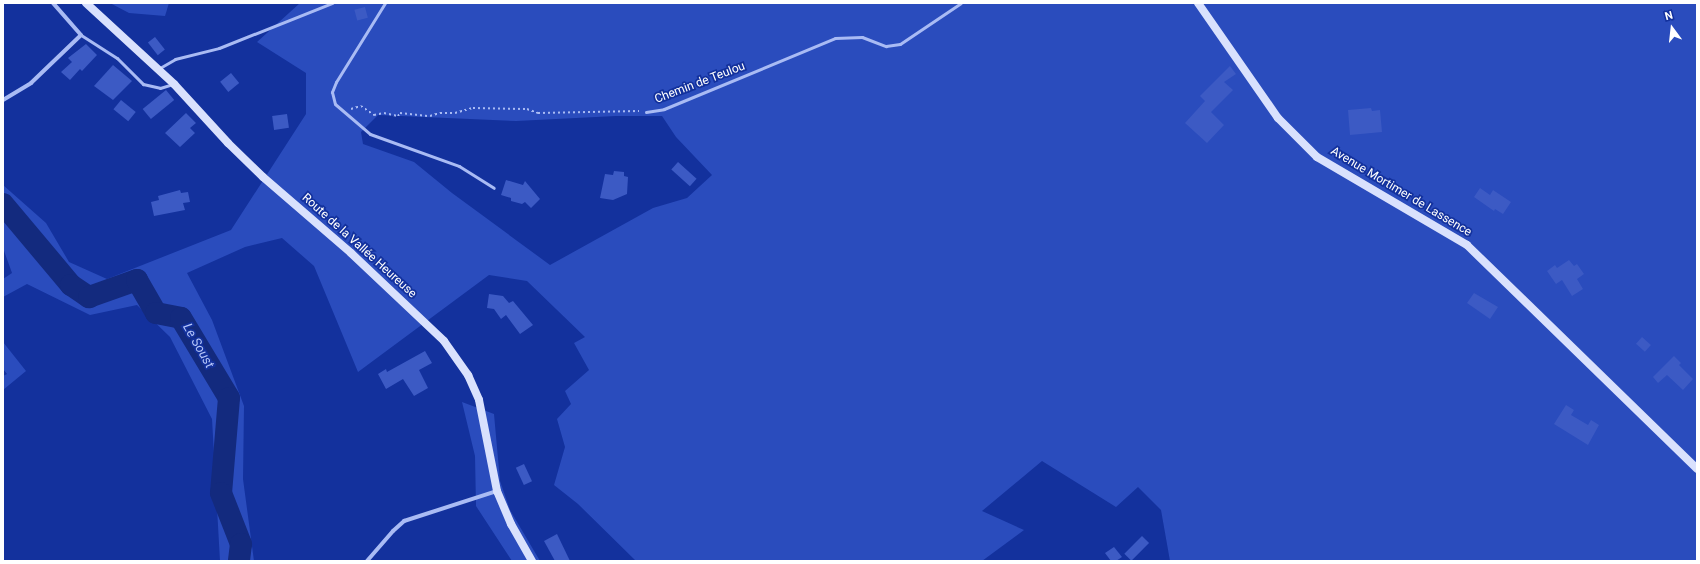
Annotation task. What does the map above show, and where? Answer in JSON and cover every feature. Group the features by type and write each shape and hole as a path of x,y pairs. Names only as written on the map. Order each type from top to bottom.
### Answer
{"street":[{"path":"3,100 31,83 81,35 53,3"},
{"name":"Route de la Vallée Heureuse","path":"86,3 174,84 228,144 263,177 404,301 448,346 468,375 479,400 497,491 511,524 532,561"},
{"name":"Avenue Mortimer de Lassence","path":"1198,3 1278,118 1317,157 1466,245 1697,469"},
{"path":"367,561 393,531 404,521 497,491"}],"lane":[{"path":"158,69 175,59 219,48 332,3"},
{"path":"385,3 336,82 332,92 335,104 370,134 459,166 494,188"},
{"name":"Chemin de Teulou","path":"646,112 664,109 835,38 862,37 886,46 900,44 961,3"},
{"path":"81,35 117,58 144,84 160,88 174,84"}],"path":[{"name":"Chemin de Teulou","path":"362,106 374,115 384,113 398,116 400,113 430,116 440,113 455,113 473,108 527,109 538,113 588,111 646,112"}],"shaded area":[{"path":"110,3 169,3 165,16 129,13"},
{"path":"300,3 1697,3 1697,561 1170,561 1161,510 1138,487 1116,507 1042,461 982,511 1024,530 982,561 636,561 578,504 554,485 565,447 557,419 571,404 565,391 589,370 574,343 585,337 527,281 489,275 358,372 314,266 282,238 245,247 187,273 212,320 244,406 243,479 254,561 220,561 212,419 170,337 137,305 90,315 27,284 3,297 3,279 12,273 3,248 3,185 46,223 69,262 107,279 231,230 306,114 306,73 257,42","holes":["378,115 516,121 616,116 662,116 676,137 712,175 687,198 653,208 550,265 452,193 414,162 363,144 361,132"]},
{"path":"3,342 26,371 3,390 3,376 7,374 3,369"},
{"path":"462,402 494,414 500,481 510,510 540,561 512,561 476,506 475,456"}],"building":[{"path":"365,7 368,18 357,20 354,10"},
{"path":"155,37 165,50 158,55 148,43"},
{"path":"86,44 97,55 82,71 80,69 70,80 61,72 72,62 68,58"},
{"path":"113,65 132,81 113,100 94,86"},
{"path":"1230,66 1236,74 1224,82 1233,90 1211,112 1224,125 1207,143 1185,123 1205,101 1200,96"},
{"path":"231,73 239,83 228,92 220,82"},
{"path":"166,90 174,100 151,119 143,109"},
{"path":"121,100 136,112 128,121 113,109"},
{"path":"1371,108 1372,111 1380,110 1382,132 1350,135 1348,110"},
{"path":"186,113 196,123 190,128 195,133 180,147 165,133"},
{"path":"287,114 289,128 274,130 272,116"},
{"path":"678,162 697,179 690,186 671,169"},
{"path":"614,171 624,172 624,176 628,177 627,194 613,200 600,198 605,174 613,175"},
{"path":"506,180 523,185 525,181 540,199 531,208 525,202 522,204 511,201 511,198 501,195"},
{"path":"1480,188 1490,195 1493,190 1511,202 1503,214 1495,209 1494,211 1474,197"},
{"path":"180,190 181,193 188,192 190,202 183,203 185,210 154,216 151,202 159,200 158,196"},
{"path":"1569,260 1574,266 1577,264 1584,274 1577,279 1583,289 1572,296 1562,280 1556,284 1547,271 1555,265 1557,268"},
{"path":"1474,293 1498,307 1490,319 1467,303"},
{"path":"489,294 503,296 509,303 513,301 533,325 520,334 506,315 501,319 494,309 487,308"},
{"path":"1642,337 1651,345 1645,352 1636,344"},
{"path":"425,351 432,363 419,370 428,388 414,396 403,379 386,389 378,374 386,369 387,372"},
{"path":"1674,356 1681,363 1679,365 1693,379 1683,390 1667,375 1658,383 1653,377"},
{"path":"1566,405 1574,410 1571,415 1588,425 1591,420 1599,425 1588,445 1554,424"},
{"path":"524,464 532,481 524,485 516,468"},
{"path":"557,534 570,561 555,561 544,541"},
{"path":"1142,536 1149,543 1131,561 1124,554"},
{"path":"1114,547 1122,557 1116,561 1111,561 1105,553"}],"waterway":[{"name":"Le Soust","path":"3,204 71,285 89,297 137,280 156,313 181,318 229,398 221,493 241,544 239,561"}]}
